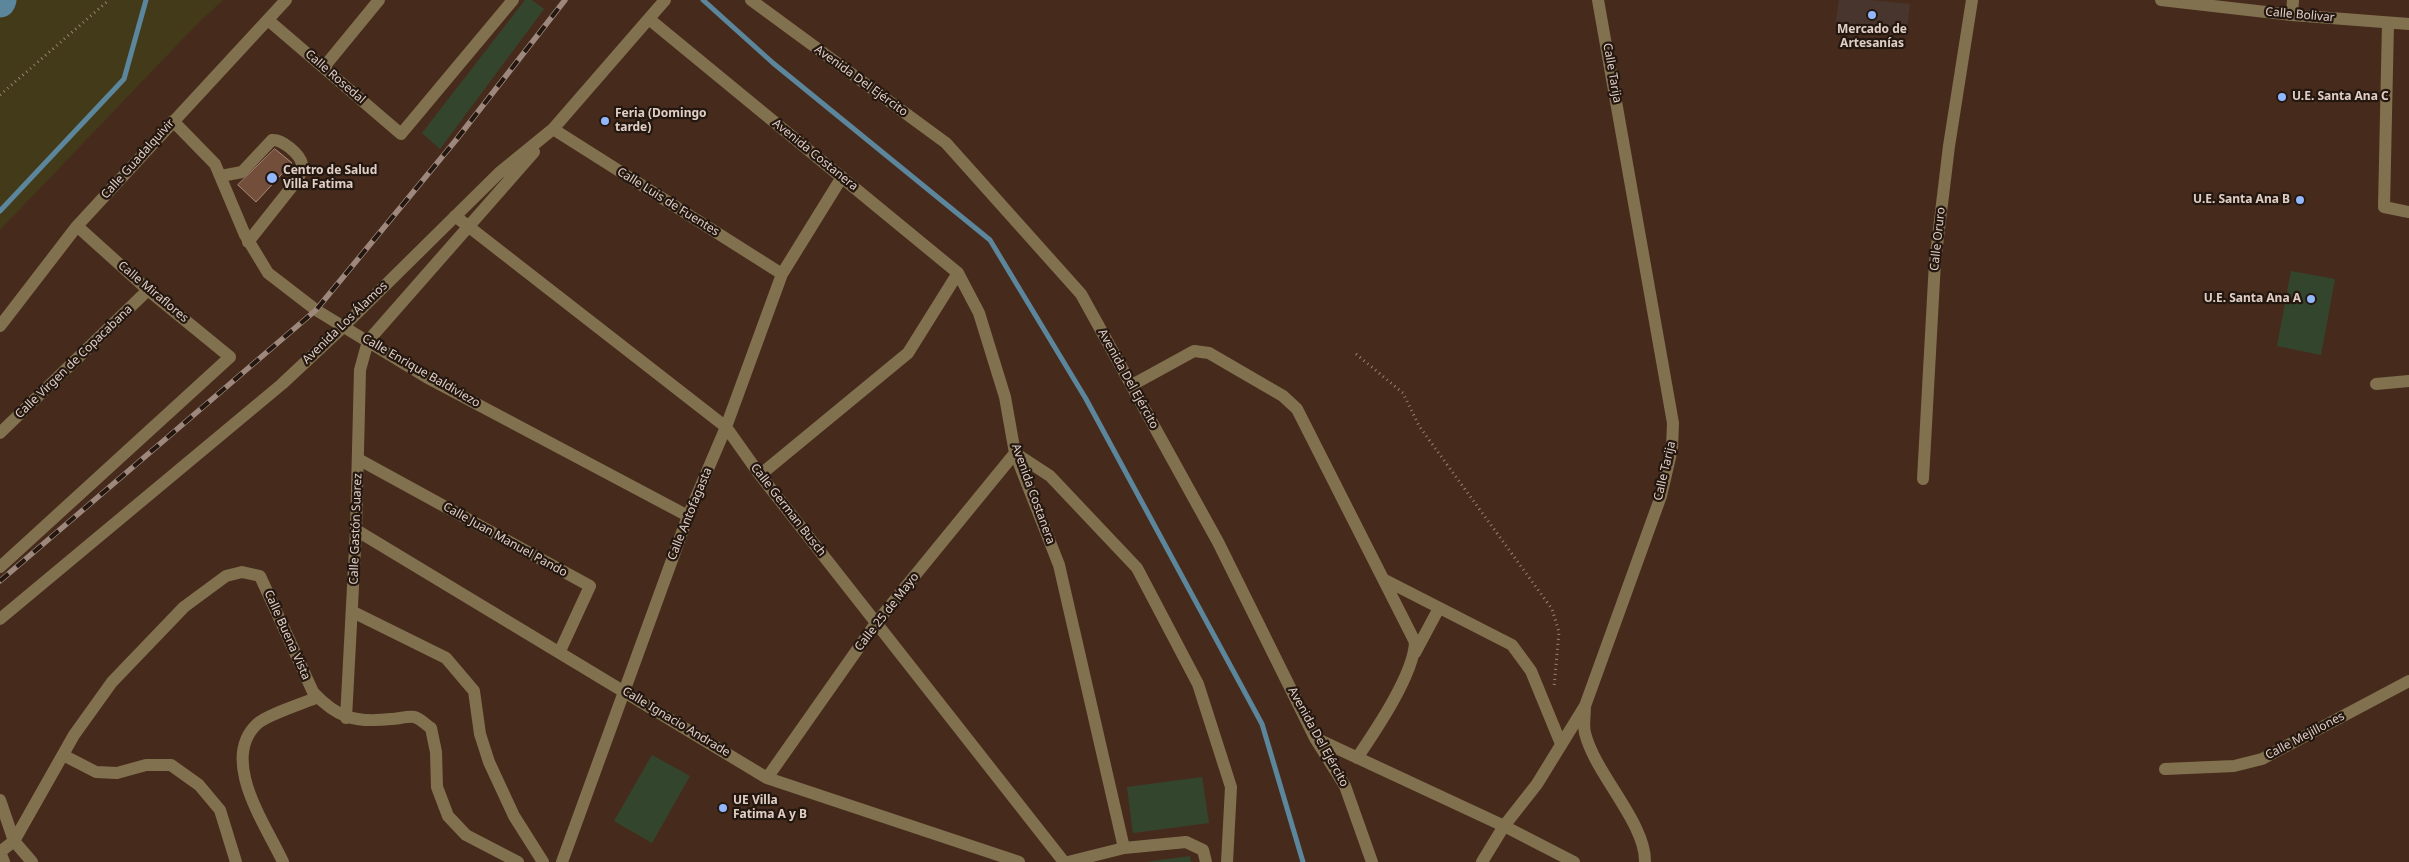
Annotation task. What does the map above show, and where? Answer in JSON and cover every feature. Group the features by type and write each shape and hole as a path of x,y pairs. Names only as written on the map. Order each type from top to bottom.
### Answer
{"street":[{"name":"Calle Guadalquivir","path":"0,326 77,226 172,121 286,0"},
{"path":"324,68 379,0"},
{"name":"Calle Rosedal","path":"268,20 401,134 513,0"},
{"name":"Avenida Los Álamos","path":"0,619 282,384 344,326 499,173 554,130 665,0"},
{"name":"Avenida Del Ejército","path":"751,0 946,143 1081,294 1218,542 1316,738 1346,786 1372,862"},
{"name":"Calle Tarija","path":"1598,0 1674,423 1672,449 1661,496 1584,706 1585,732 1596,762 1637,830 1645,862"},
{"name":"Calle Oruro","path":"1923,479 1935,262 1949,146 1972,0"},
{"name":"Calle Bolivar","path":"2161,0 2292,15 2409,24"},
{"path":"2292,15 2293,0"},
{"name":"Avenida Costanera","path":"649,19 958,273 978,313 1005,397 1015,453 1059,565 1124,848"},
{"path":"2388,23 2384,207 2409,212"},
{"name":"Calle Enrique Baldiviezo","path":"172,121 215,164 248,242 268,273 316,310 426,377 688,516"},
{"path":"368,341 554,130"},
{"name":"Calle Luis de Fuentes","path":"554,130 782,274"},
{"path":"221,176 242,172 272,140 283,143 300,159 302,168 298,179 248,242"},
{"name":"Calle Antofagasta","path":"562,862 688,516 726,427 782,274 842,177"},
{"name":"Calle German Busch","path":"455,216 726,427 760,475 1064,862"},
{"name":"Calle Miraflores","path":"3,560 230,357 148,290 77,226"},
{"path":"760,475 908,354 958,273"},
{"name":"Calle Virgen de Copacabana","path":"0,433 148,290"},
{"name":"Calle Gastón Suarez","path":"346,718 353,612 360,370 368,341"},
{"path":"1132,385 1194,351 1209,353 1283,396 1297,409 1415,642 1415,653"},
{"path":"2376,384 2409,381"},
{"path":"1015,453 1050,476 1137,568 1198,684 1231,787 1227,862"},
{"name":"Calle 25 de Mayo","path":"767,778 876,623 1015,453"},
{"name":"Calle Juan Manuel Pando","path":"358,459 590,586 560,651"},
{"name":"Calle Ignacio Andrade","path":"356,530 560,651 767,778 1019,862"},
{"name":"Calle Buena Vista","path":"0,852 14,841 74,735 112,682 184,607 226,576 242,572 260,576 313,692 318,698 328,708 346,718 376,721 415,717 431,728 436,752 437,787 448,816 466,835 518,862"},
{"path":"1383,579 1512,645 1531,671 1561,744"},
{"path":"1358,758 1389,709 1415,653 1439,608"},
{"path":"353,612 446,658 474,691 480,734 489,762 514,816 543,862"},
{"name":"Calle Mejillones","path":"2165,769 2234,766 2262,759 2409,681"},
{"path":"283,862 244,781 242,764 246,739 258,723 318,698"},
{"path":"1482,862 1504,826 1537,784 1584,706"},
{"path":"1316,738 1504,826 1574,862"},
{"path":"63,754 96,772 117,773 146,765 171,765 199,785 220,810 236,862"},
{"path":"0,800 14,841 32,862"},
{"path":"1068,862 1124,848 1186,842 1203,850 1206,862"},
{"path":"0,852 4,862"}],"path":[{"path":"0,95 109,0"},
{"path":"1356,354 1403,393 1419,426 1552,609 1559,632 1554,691"}],"shaded area":[{"name":"Mercado de Artesanías","path":"1839,0 1870,0 1910,4 1906,36 1835,26"}],"green space":[{"path":"525,0 532,0 544,9 440,149 422,133"},
{"path":"2291,271 2335,279 2321,355 2277,346"},
{"path":"652,755 690,776 652,843 614,821"},
{"path":"1202,777 1209,823 1133,833 1127,787"},
{"path":"1190,856 1191,862 1145,862"}],"sand":[{"path":"0,0 223,0 197,24 0,230"}],"building":[{"path":"275,149 292,163 256,202 238,185"}],"waterway":[{"path":"0,211 124,79 146,0"},
{"path":"703,0 773,63 990,240 1086,399 1262,724 1303,862"}],"railway":[{"path":"0,581 316,310 456,140 565,0"}],"place":[{"name":"Mercado de Artesanías","path":"1872,15"},
{"name":"U.E. Santa Ana C","path":"2282,97"},
{"name":"Feria (Domingo tarde)","path":"605,121"},
{"name":"Centro de Salud Villa Fatima","path":"272,178"},
{"name":"U.E. Santa Ana B","path":"2300,200"},
{"name":"U.E. Santa Ana A","path":"2311,299"},
{"name":"UE Villa Fatima A y B","path":"723,808"}]}
